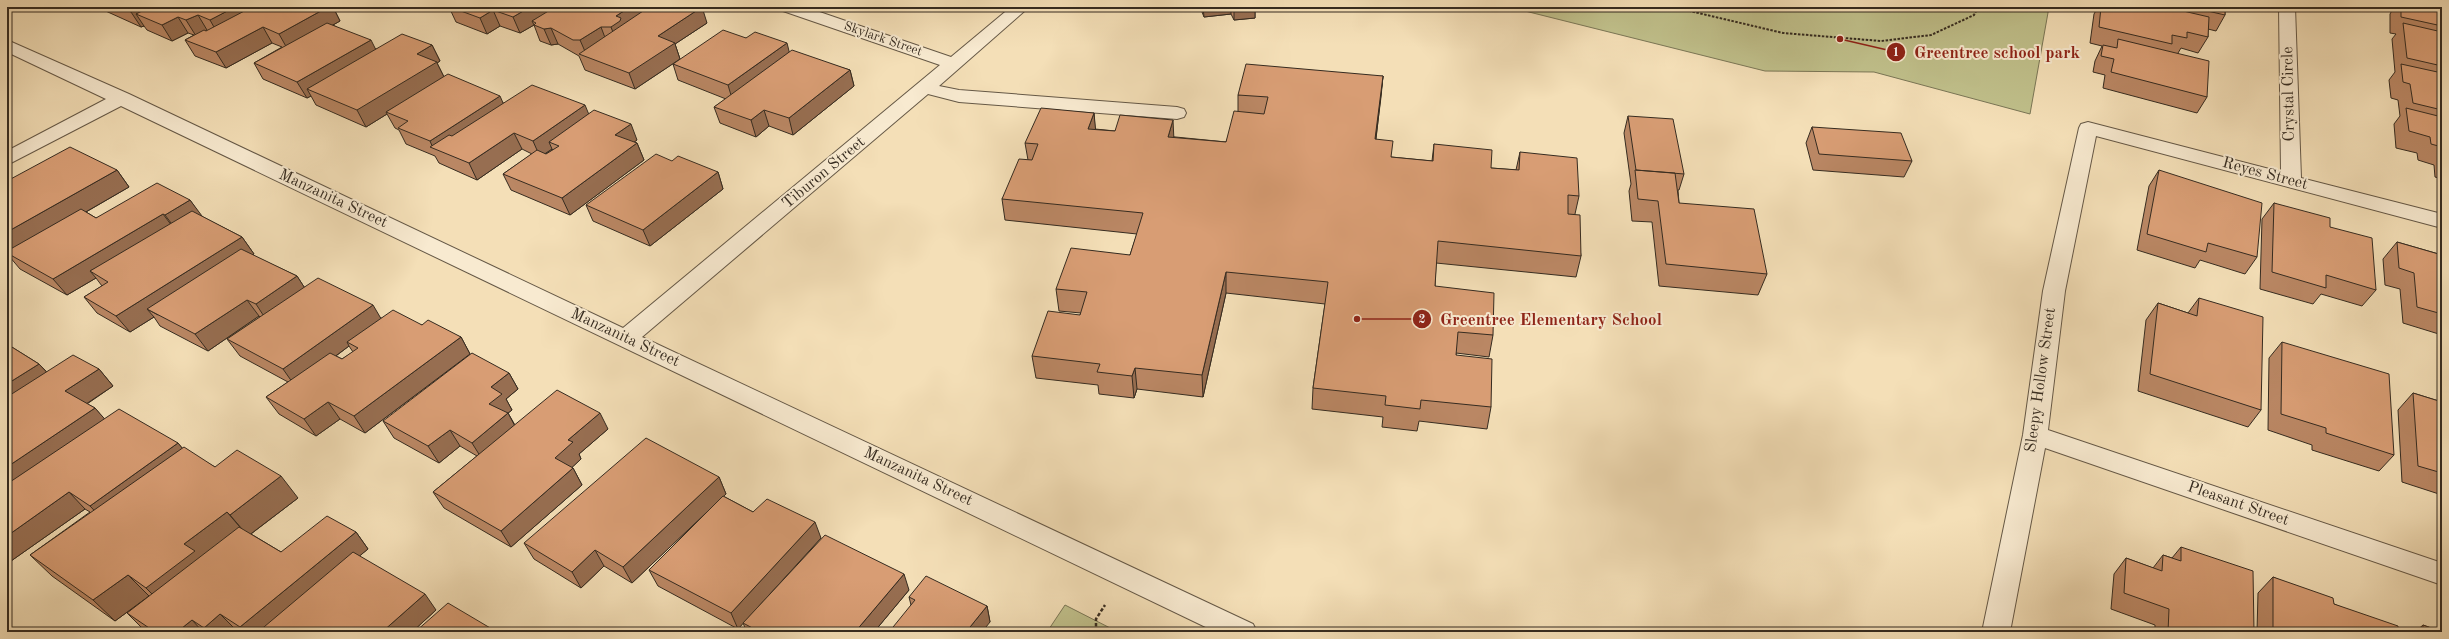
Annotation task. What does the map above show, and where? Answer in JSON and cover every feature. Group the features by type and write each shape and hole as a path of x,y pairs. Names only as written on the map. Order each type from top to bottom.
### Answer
{"street":[{"name":"Skylark Street","path":"789,7 954,64"},
{"name":"Tiburon Street","path":"626,338 1021,7"},
{"name":"Crystal Circle","path":"2287,7 2291,181"},
{"name":"Manzanita Street","path":"7,45 122,98 1243,632"},
{"path":"926,88 959,96 1177,113"},
{"path":"7,159 122,98"},
{"name":"Reyes Street","path":"2088,128 2442,221"},
{"name":"Sleepy Hollow Street","path":"1996,632 2035,435 2054,291 2088,128"},
{"name":"Pleasant Street","path":"2035,435 2442,574"}],"path":[{"path":"1673,7 1783,33 1881,41 1931,35 1974,15 1978,7"}],"green space":[{"path":"1509,7 2049,7 2030,114 1874,72 1765,71"},
{"path":"1065,605 1118,632 1047,632"}],"building":[{"path":"120,7 140,7 131,12"},
{"path":"150,7 235,7 210,20 198,15 186,20 178,17 162,25 136,14"},
{"path":"252,7 328,7 279,34 263,27 216,52 185,40 204,30 206,31"},
{"path":"450,7 530,7 513,17 493,10 480,18"},
{"path":"555,7 630,7 616,16 621,18 620,21 611,27 601,27 580,40 573,40 551,28 544,29 534,25 536,23 532,21"},
{"path":"649,7 702,7 658,36 675,43 629,73 579,54"},
{"path":"2101,7 2166,7 2209,17 2208,37 2187,32 2187,38 2172,35 2172,44 2099,27"},
{"path":"2190,7 2225,7 2225,15"},
{"path":"2401,7 2442,7 2442,26 2401,17"},
{"path":"327,23 371,40 297,82 254,63"},
{"path":"2403,23 2442,32 2442,66 2407,58"},
{"path":"723,30 746,38 755,32 787,43 728,85 673,64"},
{"path":"402,34 432,45 417,54 437,62 357,110 307,89"},
{"path":"2118,39 2209,61 2207,97 2111,72 2114,59 2101,56 2103,45 2117,48"},
{"path":"792,50 850,70 789,118 764,110 751,120 714,107"},
{"path":"1246,64 1383,76 1375,139 1393,141 1391,157 1433,161 1434,144 1492,150 1491,168 1519,170 1520,152 1577,158 1579,196 1568,195 1568,214 1580,215 1581,256 1438,241 1435,286 1494,293 1493,335 1458,332 1456,355 1492,359 1491,407 1421,400 1420,409 1385,405 1386,396 1313,388 1328,282 1226,272 1202,375 1135,368 1132,376 1097,372 1100,364 1032,356 1048,311 1080,315 1087,292 1056,289 1071,248 1130,255 1143,213 1002,199 1019,159 1032,160 1038,144 1025,143 1041,108 1094,113 1088,129 1115,131 1120,115 1173,120 1168,137 1226,142 1234,111 1264,114 1268,97 1238,95"},
{"path":"2401,64 2442,73 2442,110 2413,103 2410,84 2403,82"},
{"path":"448,74 500,96 430,141 398,128 408,121 386,112"},
{"path":"532,85 585,105 533,141 514,133 469,163 430,147 449,135 452,136"},
{"path":"2406,108 2442,117 2442,147 2431,144 2430,137 2409,131"},
{"path":"594,110 631,124 615,135 637,143 562,198 503,174 537,150 546,154 559,146 549,142"},
{"path":"1628,116 1673,119 1684,174 1636,170"},
{"path":"1812,127 1901,133 1912,161 1819,154"},
{"path":"70,147 117,170 7,232 7,181"},
{"path":"656,154 672,161 678,156 718,172 643,230 586,205"},
{"path":"1635,170 1675,173 1679,203 1754,209 1767,274 1666,264 1658,201 1638,199"},
{"path":"2159,170 2262,203 2257,257 2208,243 2206,252 2147,234"},
{"path":"157,183 190,200 165,215 163,214 53,279 7,253 7,251 81,209 96,218"},
{"path":"2274,203 2330,218 2330,227 2372,238 2376,290 2326,275 2326,288 2272,272"},
{"path":"192,211 242,237 116,316 84,297 108,282 90,271"},
{"path":"2397,242 2442,255 2442,314 2417,307 2414,273 2399,268"},
{"path":"241,249 297,276 256,304 247,300 195,334 147,309"},
{"path":"318,278 373,305 283,369 227,339"},
{"path":"2199,298 2263,317 2261,410 2150,374 2158,303 2197,316"},
{"path":"393,310 422,325 428,320 461,337 354,416 328,402 304,419 266,397 330,353 342,359 358,348 347,342"},
{"path":"2282,342 2389,374 2394,455 2326,433 2326,428 2281,414"},
{"path":"7,344 39,364 7,384"},
{"path":"472,353 509,373 491,387 502,394 489,404 508,413 472,443 450,430 428,446 383,421"},
{"path":"73,355 99,369 65,391 95,408 7,467 7,397"},
{"path":"557,390 600,413 568,440 573,442 555,458 573,468 501,531 433,492"},
{"path":"2413,393 2442,402 2442,473 2418,466"},
{"path":"119,409 178,443 90,506 69,492 7,536 7,484"},
{"path":"646,438 719,477 623,567 595,550 572,572 524,543"},
{"path":"184,447 215,467 237,450 281,476 230,515 227,512 184,544 195,551 146,588 128,575 93,600 30,555"},
{"path":"723,496 753,512 767,499 815,522 731,613 649,570"},
{"path":"327,516 356,532 240,627 220,614 204,628 192,620 177,632 155,632 127,613 239,527 281,552"},
{"path":"825,535 904,574 855,632 760,632 743,623"},
{"path":"2181,547 2253,571 2254,632 2168,632 2169,609 2124,593 2126,558 2162,571 2163,555 2181,561"},
{"path":"353,552 425,594 382,632 258,632"},
{"path":"926,576 987,606 966,632 889,632 915,600 909,597"},
{"path":"2273,577 2333,598 2334,604 2398,626 2398,632 2273,632"},
{"path":"448,603 497,632 415,632"},
{"path":"2423,625 2442,632 2423,632"}],"place":[{"name":"Greentree school park","path":"1840,39"},
{"name":"Greentree Elementary School","path":"1357,319"}]}
